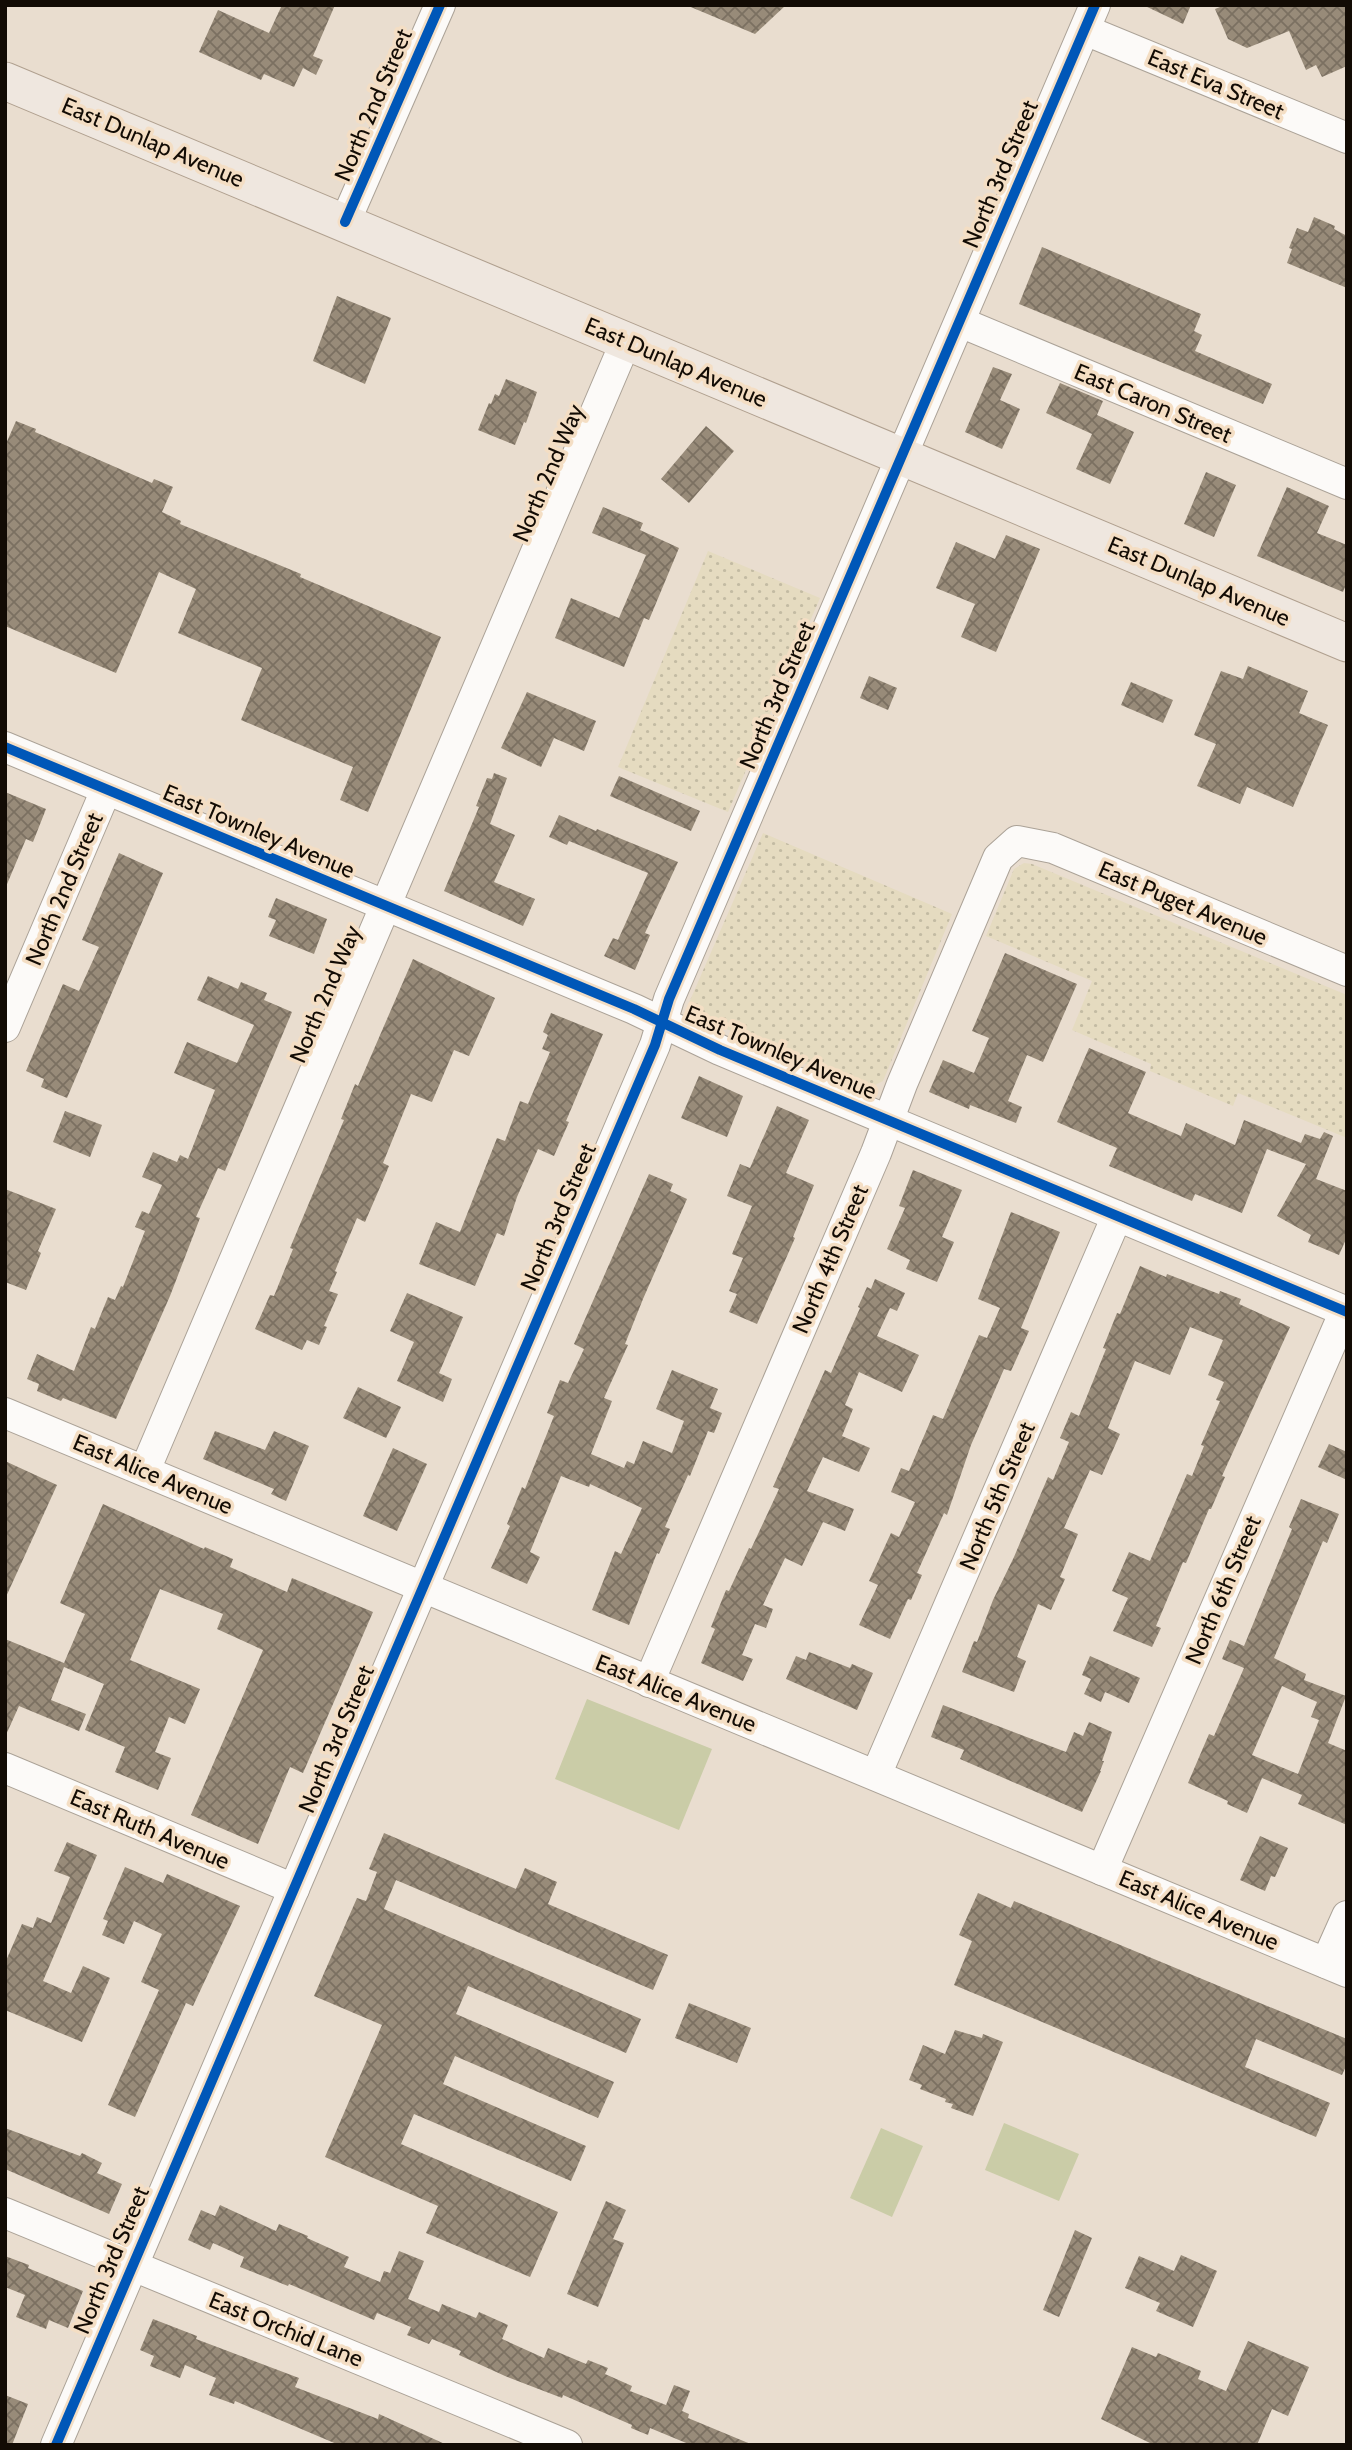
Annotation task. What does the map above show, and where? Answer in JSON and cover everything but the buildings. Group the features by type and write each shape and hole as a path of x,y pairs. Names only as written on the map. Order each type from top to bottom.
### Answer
{"main road":[{"name":"East Dunlap Avenue","path":"5,81 1347,643"}],"street":[{"name":"North 2nd Street","path":"345,222 440,5"},
{"name":"East Eva Street","path":"1090,18 1347,138"},
{"name":"North 3rd Street","path":"56,2445 655,1045 669,999 1090,18"},
{"name":"East Caron Street","path":"960,321 1347,484"},
{"name":"North 2nd Way","path":"145,1470 626,341"},
{"name":"East Townley Avenue","path":"5,747 634,1009 720,1050 1346,1312"},
{"name":"North 2nd Street","path":"5,1027 106,790"},
{"name":"East Puget Avenue","path":"1017,841 1053,848 1347,971"},
{"name":"North 4th Street","path":"649,1682 998,858 1017,841"},
{"name":"North 5th Street","path":"876,1776 1117,1216"},
{"name":"North 6th Street","path":"1102,1870 1346,1312"},
{"name":"East Alice Avenue","path":"5,1413 1337,1967"},
{"name":"East Ruth Avenue","path":"5,1768 294,1889"},
{"path":"1337,1967 1347,1916"},
{"name":"East Orchid Lane","path":"5,2213 567,2445"}],"sand":[{"path":"708,551 820,598 728,812 618,767"},
{"path":"763,833 952,914 883,1081 865,1090 690,1013 688,1005"},
{"path":"1024,863 1032,864 1347,995 1347,1138 1238,1093 1233,1106 1150,1071 1151,1064 1072,1030 1092,981 986,936 1014,869"}],"green space":[{"path":"587,1699 712,1749 679,1830 555,1779"},
{"path":"1004,2123 1079,2154 1059,2201 985,2170"},
{"path":"881,2128 923,2146 892,2217 850,2198"}],"cycle path":[{"path":"345,222 440,5"},
{"path":"56,2445 655,1045 669,999 1095,5"},
{"path":"5,747 634,1009 720,1050 1347,1312"}]}
